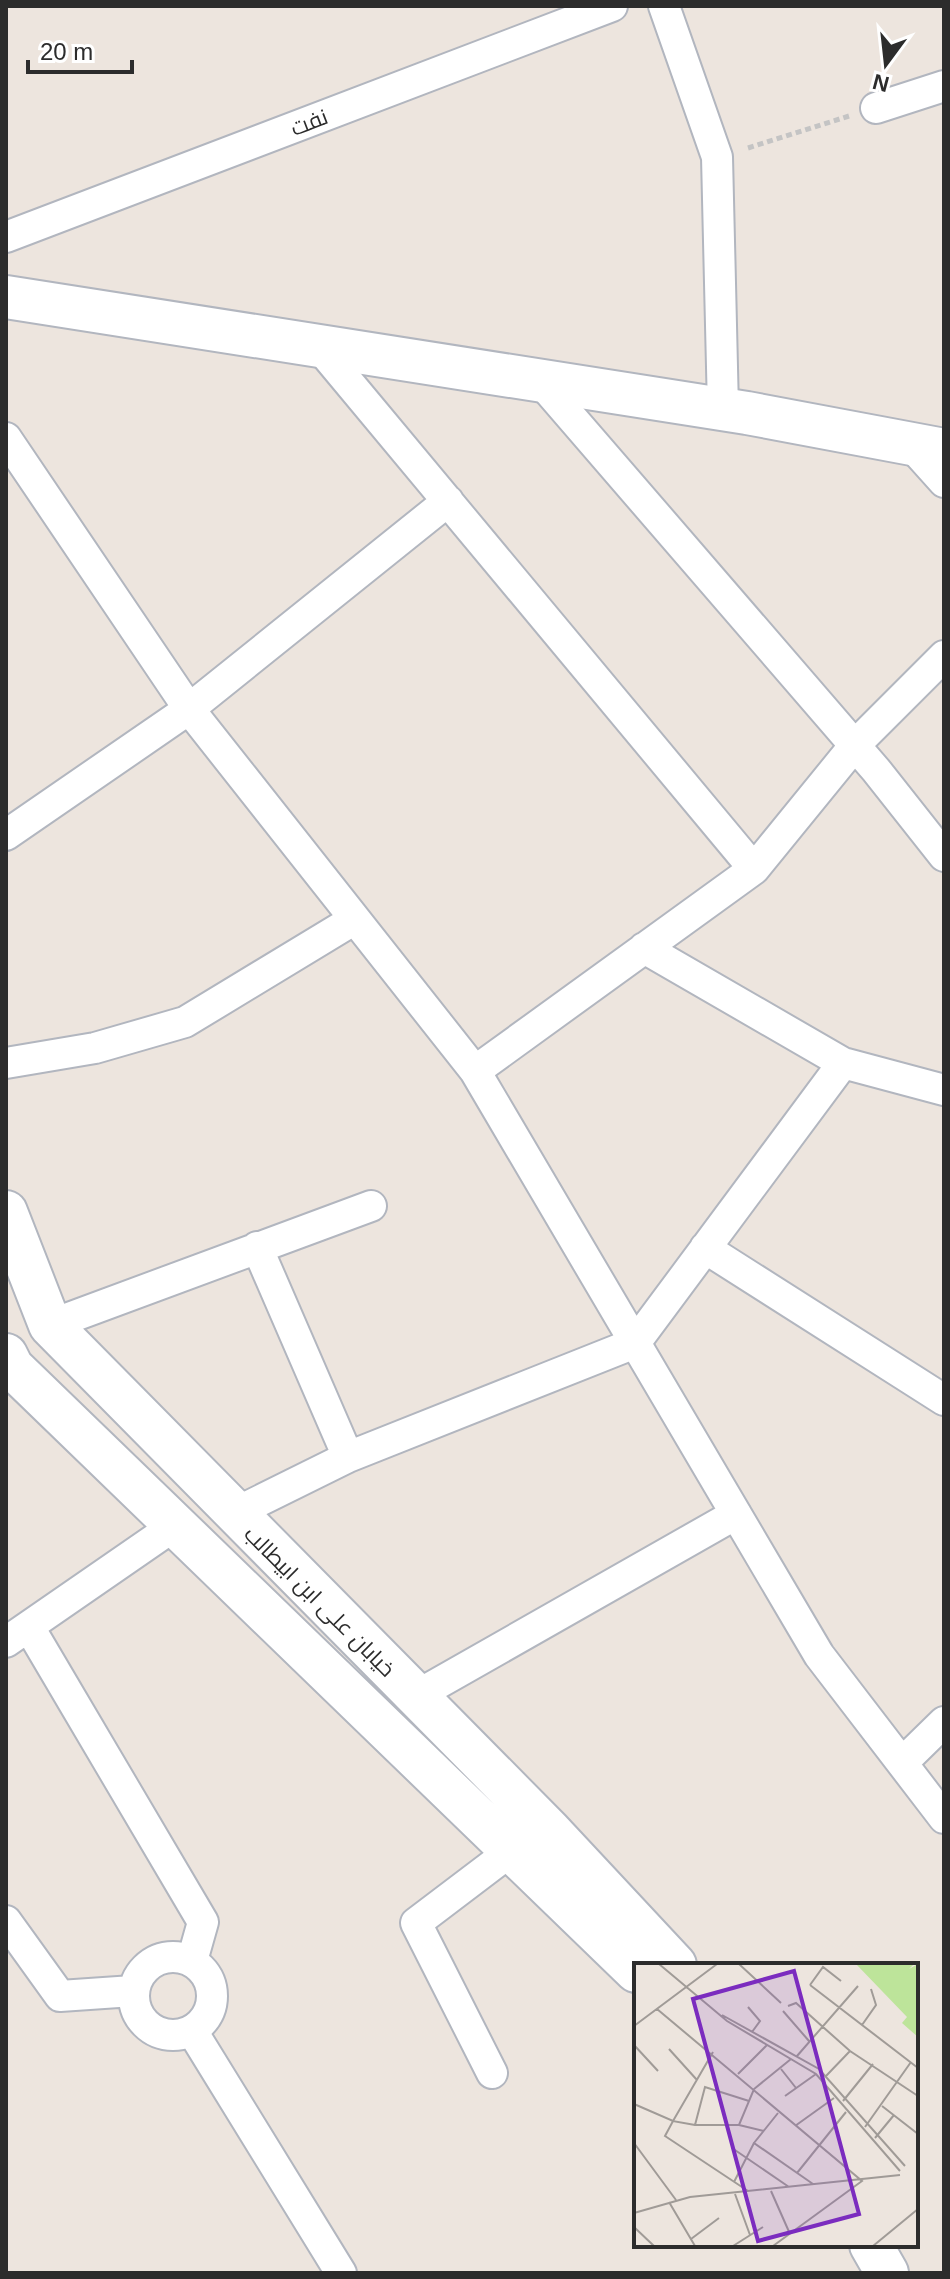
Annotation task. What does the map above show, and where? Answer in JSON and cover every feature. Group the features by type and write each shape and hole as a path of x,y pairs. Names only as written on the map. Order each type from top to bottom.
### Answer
{"street":[{"name":"نفت","path":"6,237 612,6"},
{"path":"664,6 717,157 723,409"},
{"path":"876,108 944,86"},
{"path":"6,297 723,409 927,446 944,482"},
{"path":"320,348 754,869"},
{"path":"540,381 855,745 944,856"},
{"path":"6,438 189,709 475,1071 819,1655 944,1818"},
{"path":"6,835 189,709 448,501"},
{"path":"475,1071 754,869 855,745 944,656"},
{"path":"6,1063 95,1048 185,1022 355,919"},
{"path":"644,948 843,1063 944,1090"},
{"path":"233,1514 348,1457 635,1343 843,1063"},
{"path":"50,1325 371,1206"},
{"name":"خیابان علی ابن ابیطالب","path":"6,1212 50,1325 233,1514 550,1831 673,1963"},
{"path":"257,1247 348,1457"},
{"path":"705,1248 944,1400"},
{"name":"خیابان علی ابن ابیطالب","path":"6,1355 12,1367 174,1526 634,1969"},
{"path":"414,1697 736,1514"},
{"path":"174,1526 17,1634 203,1922 192,1961"},
{"path":"268,1616 308,1589"},
{"path":"902,1763 944,1722"},
{"path":"492,2073 416,1923 511,1851"},
{"path":"6,1921 60,1996 133,1991"},
{"path":"166,1957 192,1961 208,1979 212,1990 208,2014 192,2031 167,2035 145,2025 133,2004 133,1991 144,1969 166,1957"},
{"path":"192,2031 341,2273"},
{"path":"872,2247 887,2273"}],"path":[{"path":"717,157 876,108"}]}
